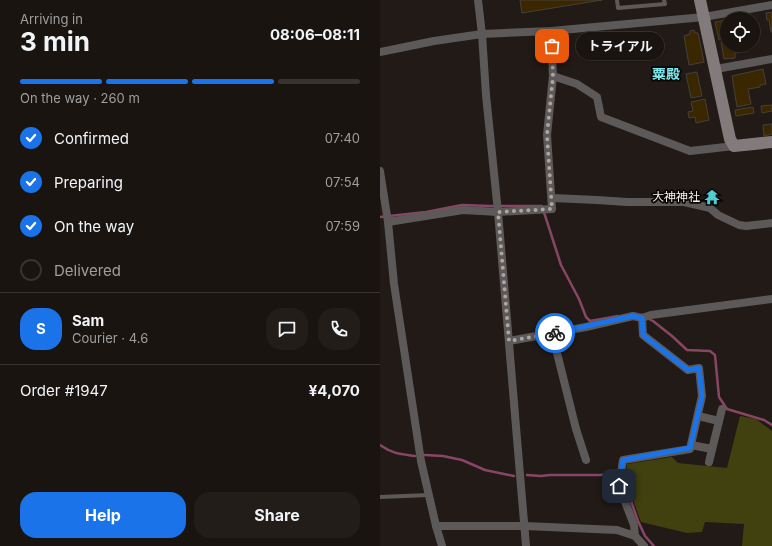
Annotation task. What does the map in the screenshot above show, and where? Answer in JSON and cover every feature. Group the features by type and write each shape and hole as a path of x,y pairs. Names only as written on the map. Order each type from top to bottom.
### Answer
{"street":[{"path":"478,0 498,212 526,546"},
{"path":"700,0 730,139 734,146"},
{"path":"380,52 434,41 482,34 551,31 704,17 772,5"},
{"path":"388,222 463,210 498,212 552,209 547,135 553,76 551,31"},
{"path":"716,69 772,59"},
{"path":"553,76 578,84 597,97 601,117 690,150 772,142"},
{"path":"380,171 388,222 394,284 421,461 442,546"},
{"path":"552,198 627,202 684,202 710,208 718,215 739,225 746,226 772,223"},
{"path":"509,341 552,334 633,316 642,318 651,315 772,299"},
{"path":"635,536 634,525 619,486 623,460 690,448 702,396 699,368 688,370 643,335 642,318"},
{"path":"552,334 576,429 586,460"},
{"path":"709,462 722,409"},
{"path":"698,416 719,422"},
{"path":"691,445 712,449"},
{"path":"436,526 525,526 617,530 635,536 644,546"}],"lane":[{"path":"617,0 618,8 665,4 664,0"},
{"path":"380,497 429,495"}],"shaded area":[{"path":"740,416 756,419 772,431 772,546 742,546 744,524 705,522 702,532 687,533 641,522 627,483 627,464 672,457 678,463 727,468"}],"building":[{"path":"520,0 602,0 522,13"},
{"path":"772,12 772,32 771,32 766,13"},
{"path":"720,21 720,40 719,40 715,22"},
{"path":"694,30 695,33 698,33 704,62 689,65 684,36 690,34 690,31"},
{"path":"723,52 745,52 735,53 735,58 724,59"},
{"path":"763,69 766,84 760,85 760,87 748,89 751,104 737,107 732,76"},
{"path":"697,72 702,96 691,98 686,74"},
{"path":"705,99 709,120 696,123 695,117 689,118 688,112 693,111 691,102"},
{"path":"772,105 772,111 762,113 761,106"},
{"path":"753,107 754,113 736,116 735,110"},
{"path":"772,124 772,134 764,136 763,125"}],"waterway":[{"path":"380,217 426,212 462,205 542,206 561,265 579,299 586,317 590,321 618,316"},
{"path":"649,319 672,336 687,350 710,351 715,355 719,397 727,409 764,420 772,425"},
{"path":"380,445 393,452 415,456"},
{"path":"425,455 443,456 462,460 485,470 514,476"},
{"path":"527,475 601,475 616,471"},
{"path":"624,481 638,521 645,536 654,546"}],"way so far":[{"path":"552,46 553,76 547,135 552,209 498,212 509,341 555,333"}],"place":[{"name":"トライアル","path":"552,46"},
{"name":"大神神社","path":"712,197"}],"district":[{"name":"粟殿","path":"666,74"}],"route":[{"path":"555,333 633,316 642,318 643,335 688,370 699,368 702,396 690,448 623,460 619,486"}]}
